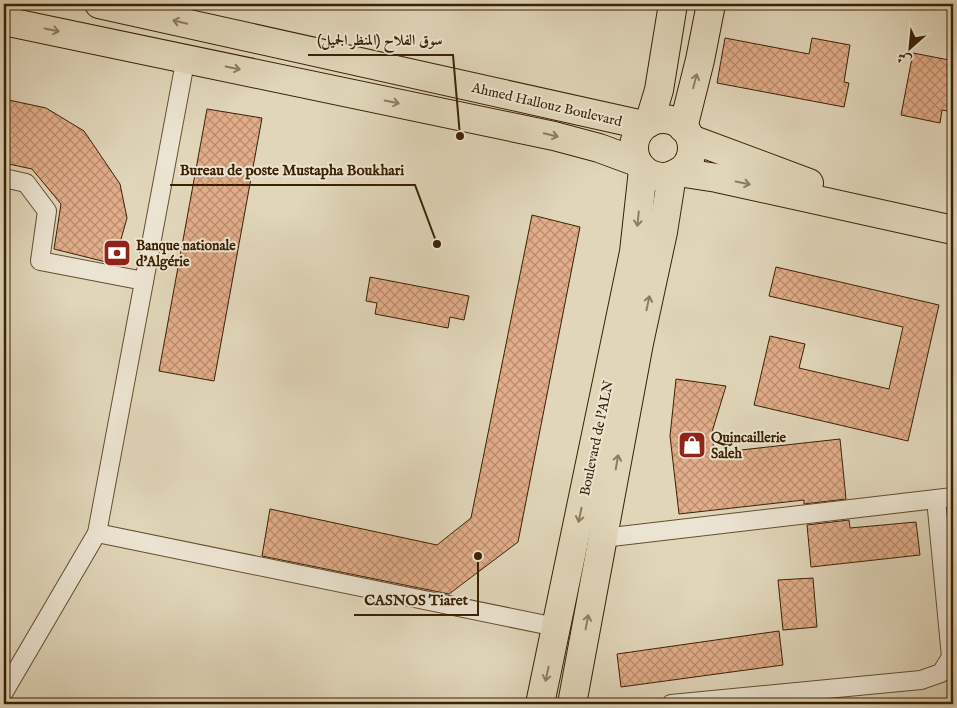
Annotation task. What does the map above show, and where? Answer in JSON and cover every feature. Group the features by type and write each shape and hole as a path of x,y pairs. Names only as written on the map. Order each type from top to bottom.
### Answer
{"main road":[{"name":"Ahmed Hallouz Boulevard","path":"99,4 646,124"},
{"path":"646,124 659,90 673,4"},
{"path":"675,174 689,162 692,154 687,133 711,4"},
{"path":"4,21 186,57 554,136 599,148 640,166 657,177 675,174 717,178 953,230"},
{"path":"640,166 633,146 638,132 646,124 656,120 671,120 687,133 905,219"},
{"name":"Boulevard de l'ALN","path":"540,704 634,252 640,166"},
{"name":"Boulevard de l'ALN","path":"572,704 639,343 675,174"},
{"path":"663,232 685,200 700,187 717,178"}],"street":[{"path":"4,692 97,533 186,57"},
{"path":"4,178 26,183 47,212 40,261 144,281"},
{"path":"603,538 945,498 951,657 941,673 921,680 671,704"},
{"path":"97,533 556,627"}],"building":[{"path":"725,38 809,54 812,38 850,45 844,82 849,83 844,107 717,83"},
{"path":"913,53 949,60 947,69 953,70 953,112 942,110 940,123 901,115"},
{"path":"4,99 46,108 84,131 120,184 127,218 114,264 54,249 61,204 32,169 4,163"},
{"path":"207,109 262,118 214,381 159,371"},
{"path":"532,215 580,227 518,542 449,594 262,556 270,509 437,545 471,518"},
{"path":"776,267 939,305 908,441 754,405 770,336 805,344 799,368 889,389 903,327 769,296"},
{"path":"370,277 469,296 464,320 450,317 448,328 375,314 377,303 366,301"},
{"path":"676,379 726,386 712,432 714,453 840,439 846,499 804,504 804,500 679,514 670,436"},
{"path":"849,520 850,528 916,522 920,555 811,567 807,525"},
{"path":"813,578 817,627 783,630 778,580"},
{"path":"779,631 783,665 621,687 617,654"}],"place":[{"name":"سوق الفلاح (المنظر الجميل)","path":"460,136"},
{"name":"Bureau de poste Mustapha Boukhari","path":"437,244"},
{"name":"Banque nationale d'Algérie","path":"117,253"},
{"name":"Quincaillerie Saleh","path":"692,445"},
{"name":"CASNOS Tiaret","path":"478,556"}]}
